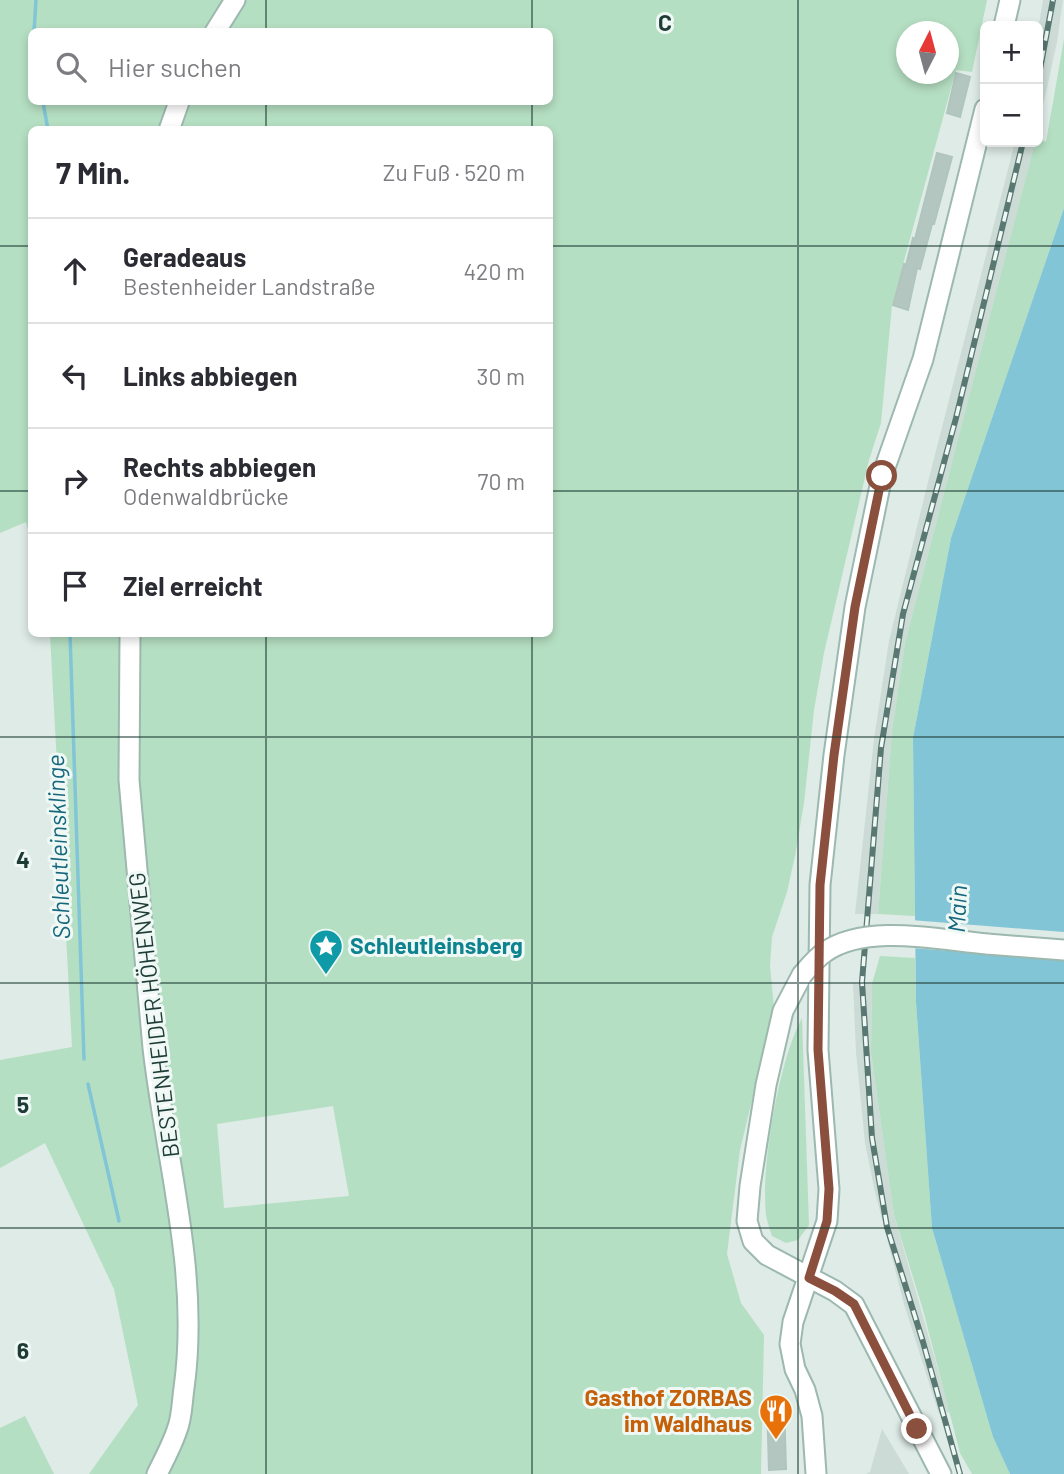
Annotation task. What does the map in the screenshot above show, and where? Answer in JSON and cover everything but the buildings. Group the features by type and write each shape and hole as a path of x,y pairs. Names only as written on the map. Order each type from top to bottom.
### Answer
{"main road":[{"path":"218,28 235,0"},
{"path":"1005,21 1010,0"},
{"path":"170,126 178,105"},
{"path":"816,1474 812,1416 795,1369 790,1344 793,1322 827,1221 829,1189 818,1050 820,885 834,755 855,607 882,476 923,359 980,129"},
{"name":"BESTENHEIDER HÖHENWEG","path":"130,637 129,780 147,981 158,1088 184,1239 188,1281 189,1349 178,1429 157,1474"},
{"path":"941,1474 854,1304 767,1255 753,1241 747,1222 753,1164 766,1085 783,1011 802,975 827,950 857,939 878,936 1064,950"}],"shaded area":[{"path":"1043,0 1063,0 1043,106 1043,21 1040,21"},
{"path":"1014,147 1034,147 905,643 892,731 878,914 855,914 874,739 889,641"},
{"path":"853,983 872,984 871,1053 894,1215 950,1412 939,1414 904,1304 875,1192 865,1143 856,1052"},
{"path":"882,1429 909,1474 866,1474 870,1472"}],"green space":[{"path":"0,0 987,0 983,21 980,21 972,72 959,70 959,21 896,21 896,84 952,84 892,305 881,423 869,460 824,653 795,856 787,892 772,937 770,966 774,1008 740,1150 727,1254 741,1303 764,1335 761,1474 89,1474 138,1405 114,1289 45,1143 0,1168 0,1060 72,1047 50,637 553,637 553,126 28,126 28,530 26,522 0,533","holes":["333,1106 349,1196 224,1208 217,1124"]},
{"path":"1064,39 1064,208 951,538 913,738 915,916 878,914 892,731 905,643 1034,147 1043,147 1043,140 1046,142"},
{"path":"880,956 915,958 932,1228 993,1437 1010,1474 972,1474 960,1453 923,1310 894,1215 871,1053 872,984"},
{"path":"802,1018 809,1225 798,1240 786,1243 772,1236 767,1220 766,1169 779,1086"},
{"path":"25,1416 54,1474 0,1474 0,1428"}],"water":[{"name":"Main","path":"1064,208 1064,1474 1010,1474 993,1437 932,1228 916,1002 913,738 951,538"}],"pier":[{"path":"911,920 1064,932 1064,960 912,948"}],"waterway":[{"name":"Schleutleinsklinge","path":"34,28 36,0"},
{"name":"Schleutleinsklinge","path":"44,105 47,126"},
{"name":"Schleutleinsklinge","path":"70,637 84,1059"},
{"name":"Schleutleinsklinge","path":"88,1084 119,1221"}],"railway":[{"path":"1043,53 1053,0"},
{"path":"960,1474 887,1227 872,1138 862,982 881,748 903,614 956,418 1022,147"}],"place":[{"name":"Schleutleinsberg","path":"326,976"},
{"name":"Gasthof ZORBAS im Waldhaus","path":"776,1441"}],"route":[{"path":"882,476 855,607 834,755 820,885 818,1050 829,1189 827,1221 809,1278 854,1304 867,1325 917,1429"}]}
